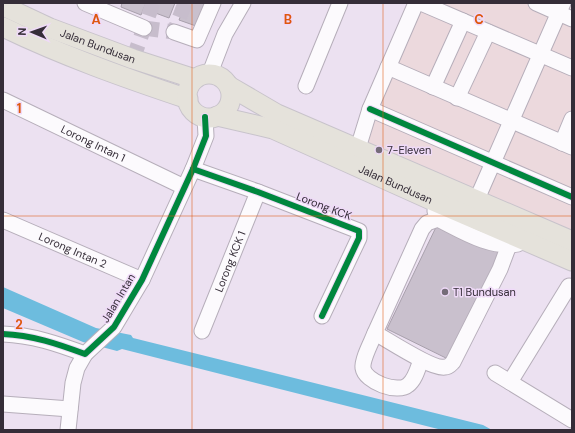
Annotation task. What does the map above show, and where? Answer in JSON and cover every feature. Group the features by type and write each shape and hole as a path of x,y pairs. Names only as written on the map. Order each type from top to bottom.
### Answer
{"main road":[{"name":"Jalan Bundusan","path":"3,6 50,28 133,59 202,76"},
{"name":"Jalan Bundusan","path":"3,27 40,45 114,74 188,99"},
{"path":"202,76 221,77 229,86 231,100 224,113 211,117 193,111 188,99 188,92 190,85 202,76"},
{"name":"Jalan Bundusan","path":"229,86 277,114 572,241"},
{"name":"Jalan Bundusan","path":"211,117 272,128 431,200 572,261"}],"street":[{"path":"85,3 144,28"},
{"path":"174,32 197,40 213,3"},
{"path":"202,76 243,3"},
{"path":"306,86 340,3"},
{"path":"358,148 370,109 416,3"},
{"path":"421,3 572,68"},
{"path":"477,199 541,55 565,12 536,3"},
{"path":"433,87 463,21"},
{"path":"457,98 488,32"},
{"path":"388,67 567,145 572,119"},
{"name":"Lorong Intan 1","path":"3,100 184,187"},
{"path":"370,109 572,198"},
{"name":"Jalan Intan","path":"68,430 77,368 88,351 114,327 142,280 193,169 206,136 211,117"},
{"name":"Lorong KCK","path":"193,169 359,231 359,238 322,316"},
{"name":"Lorong KCK 1","path":"202,331 258,192"},
{"path":"431,200 438,219 476,238 509,245 528,241"},
{"path":"421,360 413,380 408,386 400,388 392,387 368,378 363,368 363,362 422,229 427,223 438,219"},
{"name":"Lorong Intan 2","path":"3,220 142,280"},
{"path":"376,333 421,360 442,367 449,366 453,362 500,269 509,245"},
{"path":"510,382 569,286"},
{"path":"3,334 15,334 88,351"},
{"path":"495,372 572,420"},
{"path":"3,404 70,409"}],"shaded area":[{"path":"416,3 572,3 572,241 358,148"}],"water":[{"path":"3,287 96,328 131,335 133,338 483,425 492,430 442,430 122,349 117,351 83,342 3,308"}],"building":[{"path":"122,3 146,3 141,15 121,7"},
{"path":"153,3 175,3 169,18 150,11"},
{"path":"186,3 206,3 196,26 179,20"},
{"name":"T1 Bundusan","path":"438,223 503,254 452,361 387,329"}],"tunnel":[{"path":"133,59 153,3"},
{"path":"144,28 174,32 185,3"}],"cycle path":[{"path":"370,109 572,197"},
{"path":"3,334 35,338 85,354 114,327 142,280 193,169 206,136 205,117"},
{"path":"193,169 359,231 359,238 322,316"}],"place":[{"name":"7-Eleven","path":"379,150"},
{"name":"T1 Bundusan","path":"445,292"}]}
